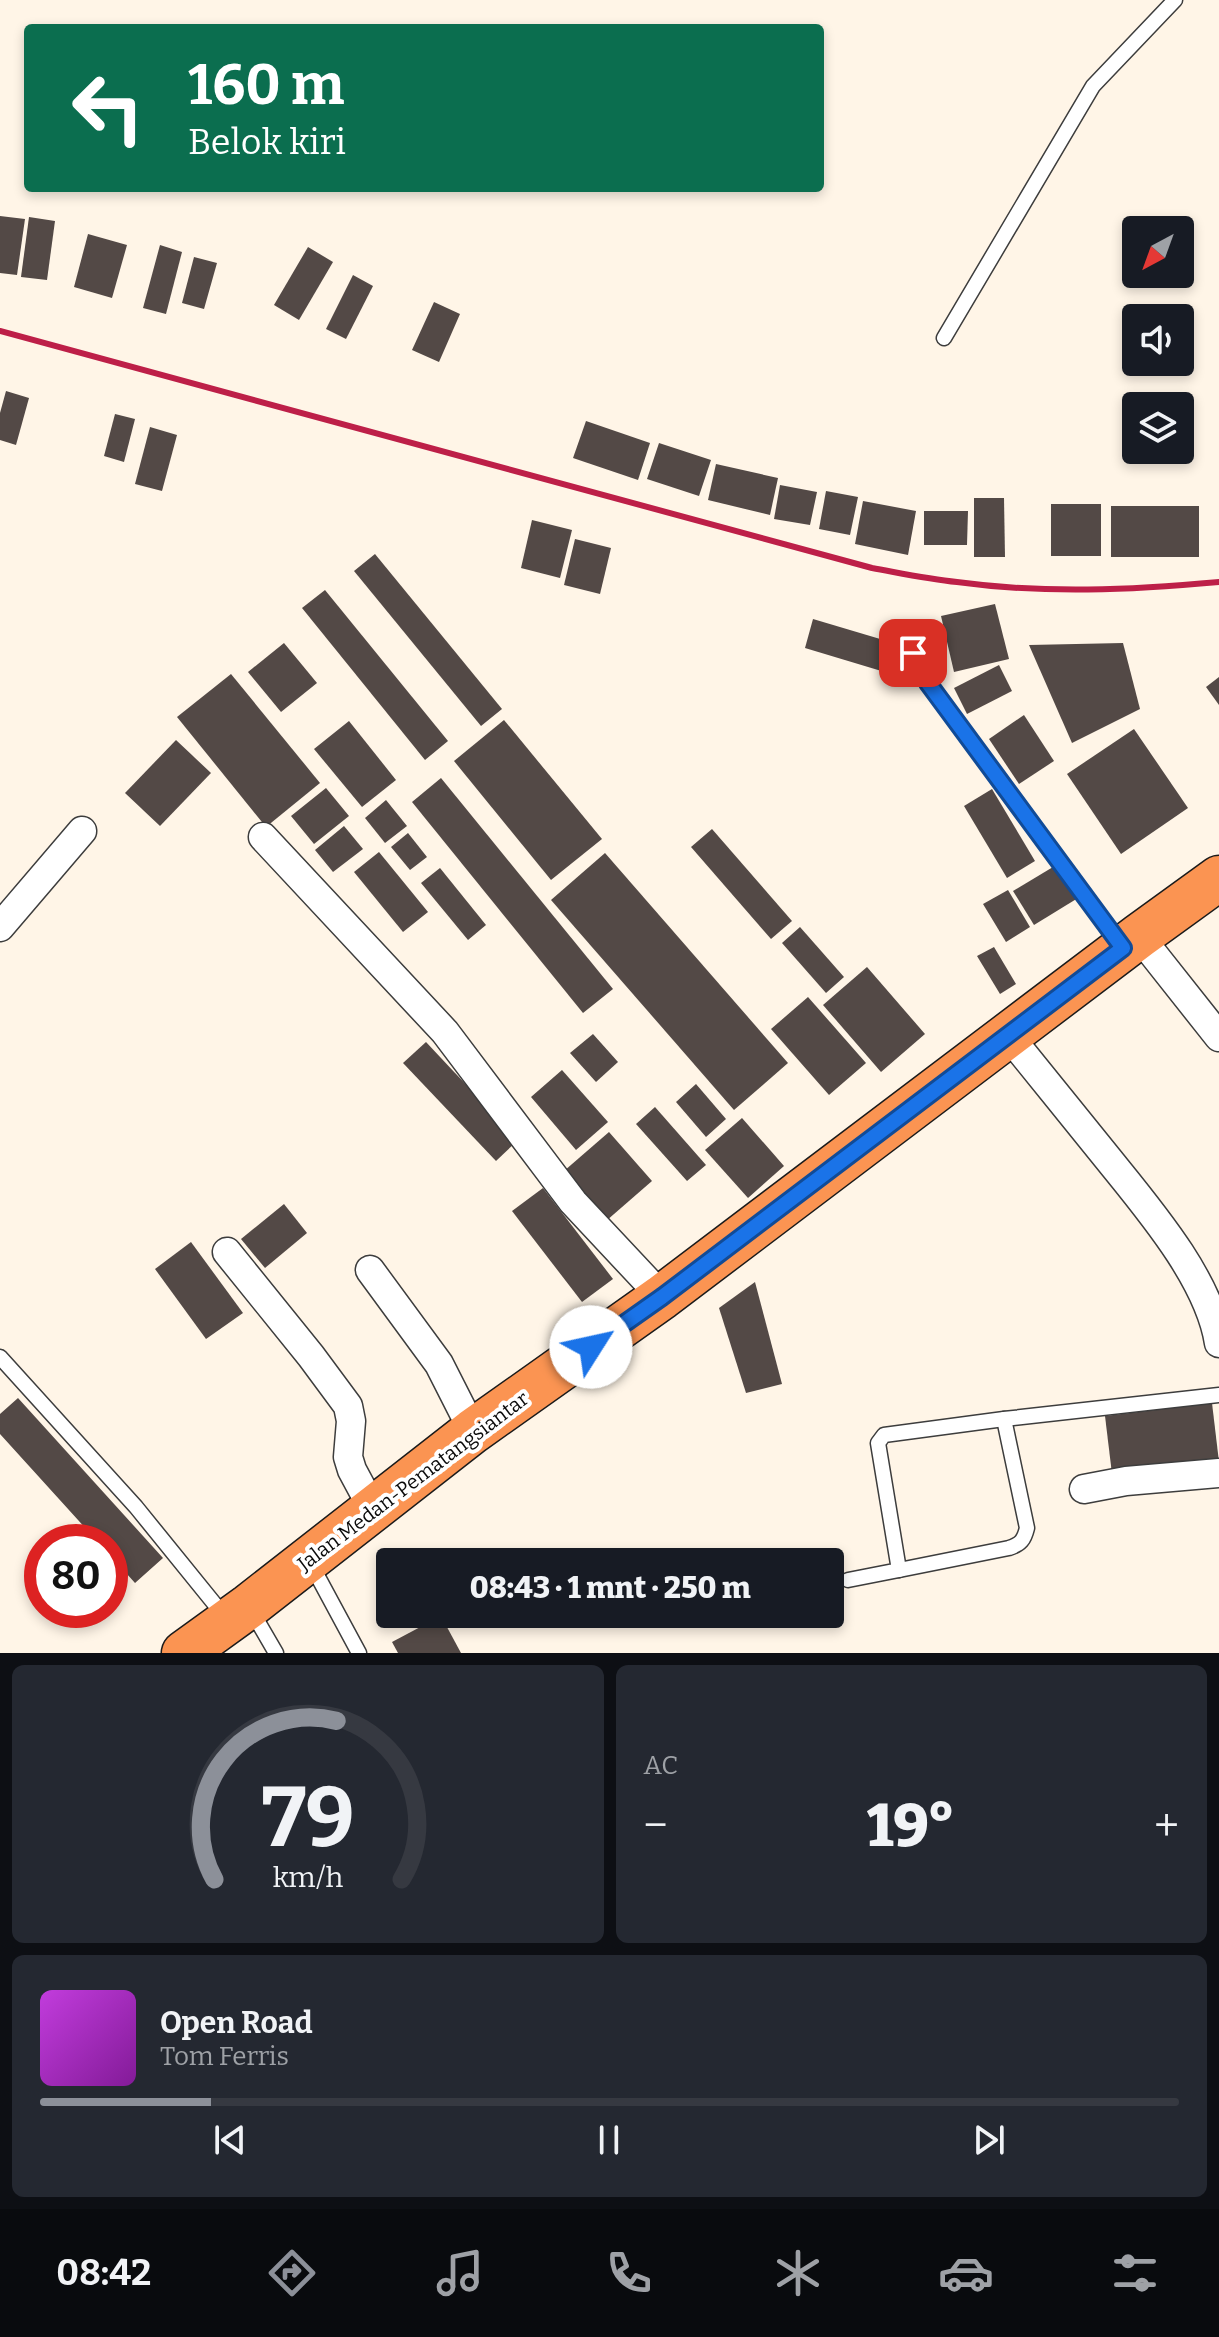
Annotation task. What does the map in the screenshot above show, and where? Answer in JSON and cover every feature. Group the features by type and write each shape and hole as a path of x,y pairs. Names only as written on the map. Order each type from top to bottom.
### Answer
{"highway":[{"name":"Jalan Medan-Pematangsiantar","path":"184,1653 374,1511 473,1431 662,1297 1219,878"}],"street":[{"path":"0,927 82,831"},
{"path":"263,837 445,1032 573,1202 662,1297"},
{"path":"1131,942 1219,1037"},
{"path":"1008,1035 1148,1209 1191,1272 1216,1324 1219,1343"},
{"path":"227,1252 348,1406 351,1421 348,1457 374,1511"},
{"path":"370,1270 439,1364 473,1431"},
{"path":"1084,1489 1126,1481 1219,1473"}],"lane":[{"path":"944,338 1093,86 1175,0"},
{"path":"913,653 928,683 1131,942"},
{"path":"0,1357 136,1507 276,1653"},
{"path":"899,1570 878,1443 884,1435 1219,1395"},
{"path":"848,1580 1020,1545 1027,1528 1004,1419"},
{"path":"309,1560 359,1653"}],"building":[{"path":"0,216 25,219 17,275 0,273"},
{"path":"29,217 55,221 47,280 21,277"},
{"path":"88,234 127,245 112,298 74,287"},
{"path":"160,245 182,252 166,314 143,308"},
{"path":"308,247 333,262 299,320 274,305"},
{"path":"194,257 217,263 204,309 182,303"},
{"path":"353,275 373,286 346,339 326,329"},
{"path":"434,302 460,314 439,362 412,350"},
{"path":"6,391 29,398 16,445 0,440 0,413"},
{"path":"115,414 135,419 124,462 104,456"},
{"path":"586,421 650,443 638,480 573,458"},
{"path":"150,427 177,435 162,491 135,484"},
{"path":"659,443 711,460 699,496 647,479"},
{"path":"716,464 778,478 770,515 708,500"},
{"path":"780,485 817,492 810,525 774,519"},
{"path":"826,491 858,497 850,535 819,529"},
{"path":"974,498 1004,498 1005,557 974,557"},
{"path":"863,501 916,511 908,555 855,544"},
{"path":"1051,504 1101,504 1101,556 1051,556"},
{"path":"1111,506 1199,506 1199,557 1111,557"},
{"path":"924,511 968,511 967,545 924,545"},
{"path":"532,520 572,530 560,578 521,568"},
{"path":"575,539 611,548 600,594 564,585"},
{"path":"375,554 502,709 481,726 354,571"},
{"path":"325,590 448,741 425,760 302,608"},
{"path":"995,604 1009,659 954,672 941,616"},
{"path":"813,619 897,644 888,673 805,648"},
{"path":"284,643 317,683 281,712 248,672"},
{"path":"1123,643 1140,709 1072,743 1029,645"},
{"path":"999,665 1012,691 967,714 954,688"},
{"path":"231,674 320,783 266,827 177,717"},
{"path":"1219,677 1219,705 1206,687"},
{"path":"1024,715 1054,761 1019,784 989,739"},
{"path":"504,720 602,839 551,880 454,761"},
{"path":"349,721 396,780 362,807 314,749"},
{"path":"1134,729 1188,808 1121,854 1067,774"},
{"path":"176,740 211,773 160,826 125,793"},
{"path":"441,778 613,989 583,1013 412,802"},
{"path":"326,788 349,816 314,844 291,816"},
{"path":"992,789 1035,861 1007,878 964,806"},
{"path":"386,800 407,826 385,843 365,818"},
{"path":"344,826 363,849 333,872 315,850"},
{"path":"712,829 792,921 771,939 691,847"},
{"path":"408,833 427,857 410,870 391,847"},
{"path":"379,852 428,912 403,932 354,872"},
{"path":"605,853 788,1063 734,1110 551,900"},
{"path":"1058,864 1078,898 1034,925 1013,891"},
{"path":"440,868 486,925 468,940 421,883"},
{"path":"1008,890 1030,927 1006,942 983,904"},
{"path":"800,927 844,977 826,993 782,943"},
{"path":"994,947 1016,984 1000,994 977,956"},
{"path":"867,967 925,1034 881,1072 823,1005"},
{"path":"808,997 866,1063 829,1095 771,1029"},
{"path":"593,1034 618,1062 596,1082 570,1053"},
{"path":"426,1042 518,1140 496,1161 403,1063"},
{"path":"562,1070 608,1122 576,1150 531,1097"},
{"path":"696,1084 726,1119 706,1137 676,1102"},
{"path":"655,1107 706,1165 687,1181 636,1124"},
{"path":"742,1118 784,1166 748,1198 705,1150"},
{"path":"609,1132 652,1181 606,1221 564,1171"},
{"path":"543,1188 613,1279 582,1302 512,1211"},
{"path":"284,1204 307,1233 265,1268 241,1239"},
{"path":"191,1242 243,1313 206,1339 155,1269"},
{"path":"755,1282 782,1384 746,1393 719,1308"},
{"path":"18,1398 163,1558 135,1583 128,1575 128,1524 82,1524 0,1434 0,1414"},
{"path":"1212,1403 1219,1462 1112,1474 1105,1416"},
{"path":"418,1628 447,1628 461,1653 398,1653 392,1642"}],"railway":[{"path":"0,331 872,568 946,581 1022,588 1121,589 1219,582"}],"route":[{"path":"591,1347 662,1297 1123,948 928,683 913,653"}]}
